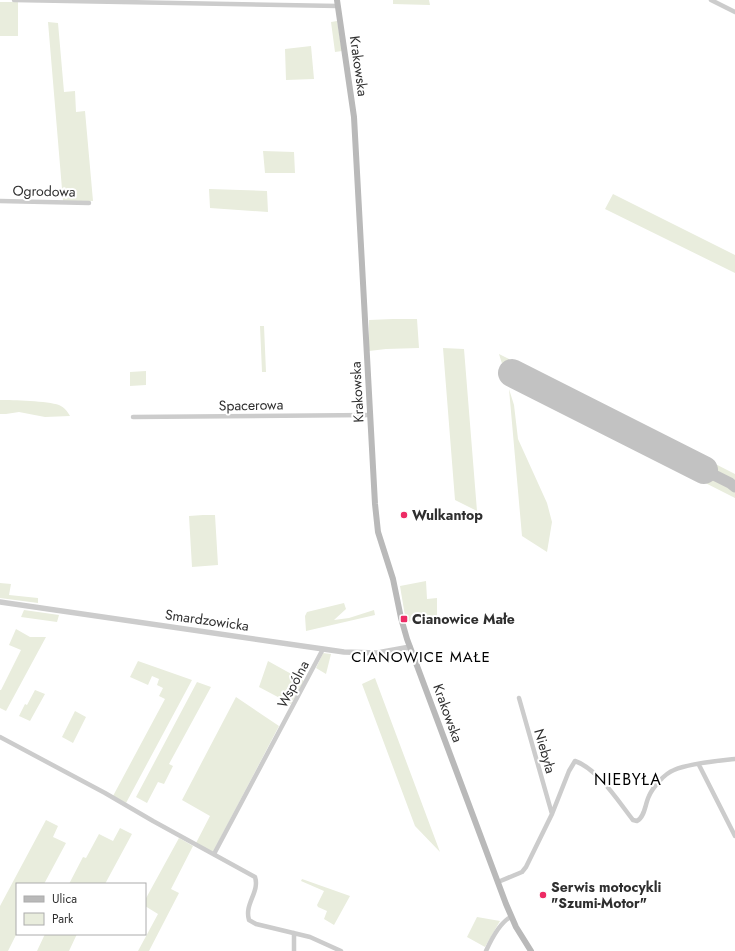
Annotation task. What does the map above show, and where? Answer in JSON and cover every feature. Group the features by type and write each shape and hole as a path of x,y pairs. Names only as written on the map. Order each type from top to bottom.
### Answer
{"main road":[{"name":"Krakowska","path":"338,3 354,117 374,504 378,532 394,583 402,623 410,647 498,882"},
{"path":"498,882 511,917 531,951"}],"street":[{"path":"14,0 338,3"},
{"path":"712,0 735,12"},
{"name":"Ogrodowa","path":"0,201 89,203"},
{"name":"Spacerowa","path":"133,417 370,416"},
{"name":"Smardzowicka","path":"0,602 365,654 410,647"},
{"name":"Wspólna","path":"214,854 323,649"},
{"name":"Niebyła","path":"519,698 551,812"},
{"path":"0,737 105,793 255,877 256,885 248,906 247,914 249,920 256,924 310,937 341,951"},
{"path":"498,882 520,873 525,869 569,771 575,761 587,767 600,779 633,820 639,820 649,796 665,776 673,770 735,759"},
{"path":"699,765 735,836"},
{"path":"486,951 503,923 511,917"},
{"path":"294,932 294,951"}],"green space":[{"path":"393,0 429,0 430,5 393,4"},
{"path":"0,2 18,2 18,36 0,36"},
{"path":"337,21 342,51 335,52 331,22"},
{"path":"48,22 58,23 64,92 75,91 76,112 85,111 93,201 63,201"},
{"path":"311,46 314,79 286,80 285,49"},
{"path":"263,151 294,152 295,173 265,173"},
{"path":"209,189 267,191 268,212 210,208"},
{"path":"613,194 735,255 735,273 605,209"},
{"path":"417,319 419,348 369,351 369,320"},
{"path":"260,326 264,326 266,372 262,372"},
{"path":"443,348 464,349 477,511 455,500"},
{"path":"499,354 735,474 735,498 508,383"},
{"path":"146,371 146,385 130,386 130,372"},
{"path":"509,389 514,405 518,439 547,503 552,522 547,552 522,536"},
{"path":"0,400 30,401 59,405 67,411 70,416 45,417 19,412 0,414"},
{"path":"215,515 218,565 192,567 189,516"},
{"path":"426,581 427,599 437,598 437,617 406,622 400,586"},
{"path":"0,583 11,584 9,595 38,598 38,603 0,598"},
{"path":"344,603 346,609 334,620 349,618 374,610 375,615 306,631 305,616 307,612"},
{"path":"24,610 59,615 57,622 21,617"},
{"path":"16,629 30,637 46,637 6,711 0,708 0,690 21,650 9,645"},
{"path":"323,653 331,654 326,674 316,668"},
{"path":"138,661 192,680 126,803 113,796 165,699 159,696 163,688 157,685 159,679 152,676 148,685 130,677"},
{"path":"268,661 304,681 291,704 259,687"},
{"path":"375,678 440,852 415,826 362,684"},
{"path":"197,682 211,687 169,764 173,766 164,784 158,782 147,803 136,797"},
{"path":"35,690 45,694 30,721 19,716"},
{"path":"236,697 279,726 213,852 196,843 210,816 182,800"},
{"path":"75,711 86,717 73,743 62,737"},
{"path":"46,820 58,826 53,837 66,843 45,883 16,883 16,935 8,951 0,951 0,906"},
{"path":"120,828 132,834 106,883 70,883 83,857 86,858 99,834 113,841"},
{"path":"179,838 193,846 171,889 179,893 149,951 138,951 158,914 146,907 146,898"},
{"path":"302,879 350,896 334,925 324,919 327,911 318,907 317,905 324,891 301,881"},
{"path":"477,917 500,921 485,947 467,937"},
{"path":"45,935 77,935 69,951 37,951"}],"taxiway":[{"path":"704,470 735,487"}],"runway":[{"path":"512,373 704,470"}],"place":[{"name":"Wulkantop","path":"404,515"},
{"name":"Cianowice Małe","path":"404,619"},
{"name":"Serwis motocykli \"Szumi-Motor\"","path":"543,895"}],"district":[{"name":"CIANOWICE MAŁE","path":"421,657"},
{"name":"NIEBYŁA","path":"628,779"}]}
